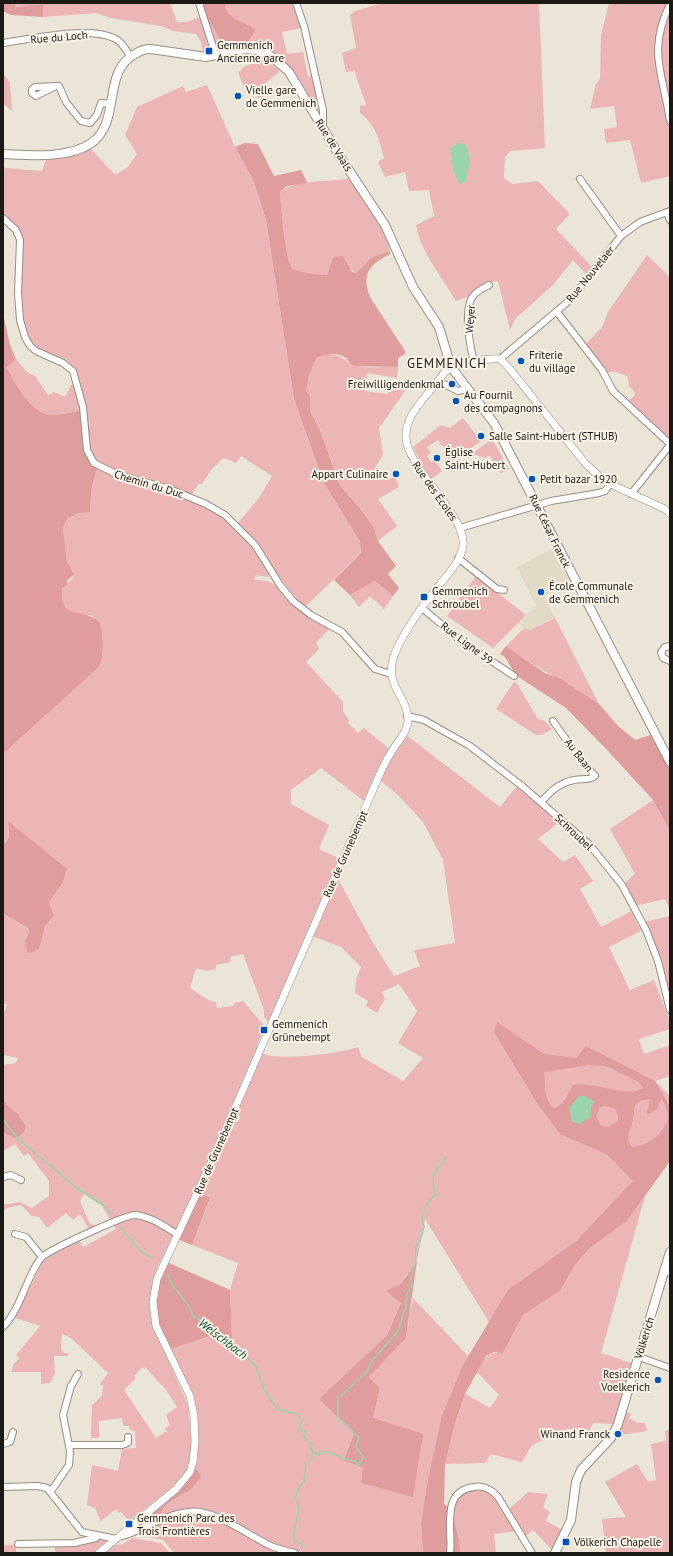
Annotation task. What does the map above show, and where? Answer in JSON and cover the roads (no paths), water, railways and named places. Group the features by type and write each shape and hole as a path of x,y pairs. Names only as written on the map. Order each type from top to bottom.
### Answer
{"main road":[{"name":"Rue de Vaals","path":"130,56 147,49 201,57 214,56 245,49 256,50 270,55 289,72 322,128 385,225 417,295 439,327 451,367"},
{"path":"3,154 48,154 74,151 95,140 107,122 118,72 130,56"},
{"name":"Rue César Franck","path":"451,367 467,390 494,423 537,505 568,569 669,757"},
{"name":"Völkerich","path":"555,1553 574,1511 578,1476 586,1463 605,1444 614,1432 667,1272 670,1252"}],"street":[{"path":"199,3 214,50 214,56"},
{"path":"296,3 304,26 323,110 322,128"},
{"path":"670,4 663,18 658,50 659,69 667,100 670,121"},
{"name":"Rue du Loch","path":"3,43 79,33 92,34 114,38 125,48 130,56"},
{"path":"56,86 61,88 66,102 81,121 90,123 97,115 101,103 111,104"},
{"path":"580,179 621,236"},
{"name":"Rue Nouvelaer","path":"500,360 557,312 581,288 621,236 640,222 669,212 670,220"},
{"name":"Chemin du Duc","path":"3,218 16,230 20,240 18,293 20,320 25,337 30,346 36,351 63,363 73,371 83,407 86,445 91,460 97,465 118,476 167,488 206,504 225,515 255,545 280,585 293,601 311,615 346,636 358,652 375,669 391,674"},
{"name":"Weyer","path":"474,362 468,338 470,306 472,297 476,292 489,286"},
{"path":"557,312 602,370 613,391 670,445 631,494"},
{"path":"451,367 493,358 500,360 509,368 586,463 610,484 670,514"},
{"name":"Rue des Écoles","path":"391,674 392,664 400,643 422,608 458,558 463,541 460,528 418,468 406,443 408,424 413,413 451,367"},
{"path":"438,381 458,391 467,390"},
{"path":"460,528 551,501 599,493 605,491 610,484"},
{"path":"458,558 497,589 504,590"},
{"name":"Rue Ligne 39","path":"422,608 474,650 514,676"},
{"path":"670,646 665,647 662,652 663,658 670,661"},
{"path":"391,674 407,716"},
{"name":"Rue de Grunebempt","path":"99,1553 181,1484 190,1472 194,1457 195,1428 192,1405 182,1378 162,1338 154,1314 154,1290 157,1278 216,1152 378,778 386,761 407,726 407,716"},
{"name":"Schroubel","path":"407,716 424,720 470,746 541,802 589,844 622,885 646,930 655,952 670,1010"},
{"name":"Au Baan","path":"541,802 558,785 575,779 588,779 595,776 580,759 553,721"},
{"path":"3,1177 11,1175 21,1180"},
{"path":"3,1327 13,1315 42,1257 47,1252 129,1216 144,1217 177,1234"},
{"path":"15,1234 26,1237 42,1257"},
{"path":"639,1357 670,1368"},
{"path":"51,1491 69,1465 69,1445 64,1421 64,1407 71,1386 78,1374"},
{"path":"3,1444 10,1442 13,1432"},
{"path":"69,1445 125,1445 128,1443 128,1437"},
{"path":"3,1486 43,1486 51,1491 82,1532 100,1537 118,1538 131,1534 154,1522 180,1513 197,1511 218,1518 269,1545 295,1553"},
{"path":"450,1553 450,1515 452,1504 460,1492 467,1488 481,1486 494,1492 532,1553"},
{"path":"18,1544 74,1542 100,1537"}],"waterway":[{"name":"Welschbach","path":"3,1119 17,1138 78,1189 105,1206 111,1215"},
{"path":"313,1452 319,1455 323,1451 327,1452 355,1461 359,1466 363,1458 356,1446 359,1438 338,1417 338,1398 367,1372 372,1361 398,1331 406,1306 406,1296 411,1286 416,1247 424,1227 422,1217 428,1202 435,1195 433,1176 446,1157"},
{"name":"Welschbach","path":"120,1227 143,1253 152,1258"},
{"name":"Welschbach","path":"168,1275 173,1286 188,1305 193,1316 221,1334 257,1368 263,1388 277,1409 297,1414 302,1420 299,1429 305,1432 304,1437 312,1444 310,1447 313,1452 311,1460 306,1465 304,1482 297,1490 296,1499 299,1509 293,1536 295,1541 302,1544 302,1549"}],"place":[{"name":"Gemmenich Ancienne gare","path":"209,51"},
{"name":"Vielle gare de Gemmenich","path":"238,96"},
{"name":"Friterie du village","path":"521,361"},
{"name":"Freiwilligendenkmal","path":"452,384"},
{"name":"Au Fournil des compagnons","path":"456,401"},
{"name":"Salle Saint-Hubert (STHUB)","path":"481,436"},
{"name":"Église Saint-Hubert","path":"437,458"},
{"name":"Appart Culinaire","path":"396,474"},
{"name":"Petit bazar 1920","path":"532,479"},
{"name":"École Communale de Gemmenich","path":"541,592"},
{"name":"Gemmenich Schroubel","path":"424,597"},
{"name":"Gemmenich Grünebempt","path":"264,1030"},
{"name":"Residence Voelkerich","path":"658,1380"},
{"name":"Winand Franck","path":"618,1434"},
{"name":"Gemmenich Parc des Trois Frontières","path":"129,1524"},
{"name":"Völkerich Chapelle","path":"566,1542"}],"district":[{"name":"GEMMENICH","path":"447,363"}]}
